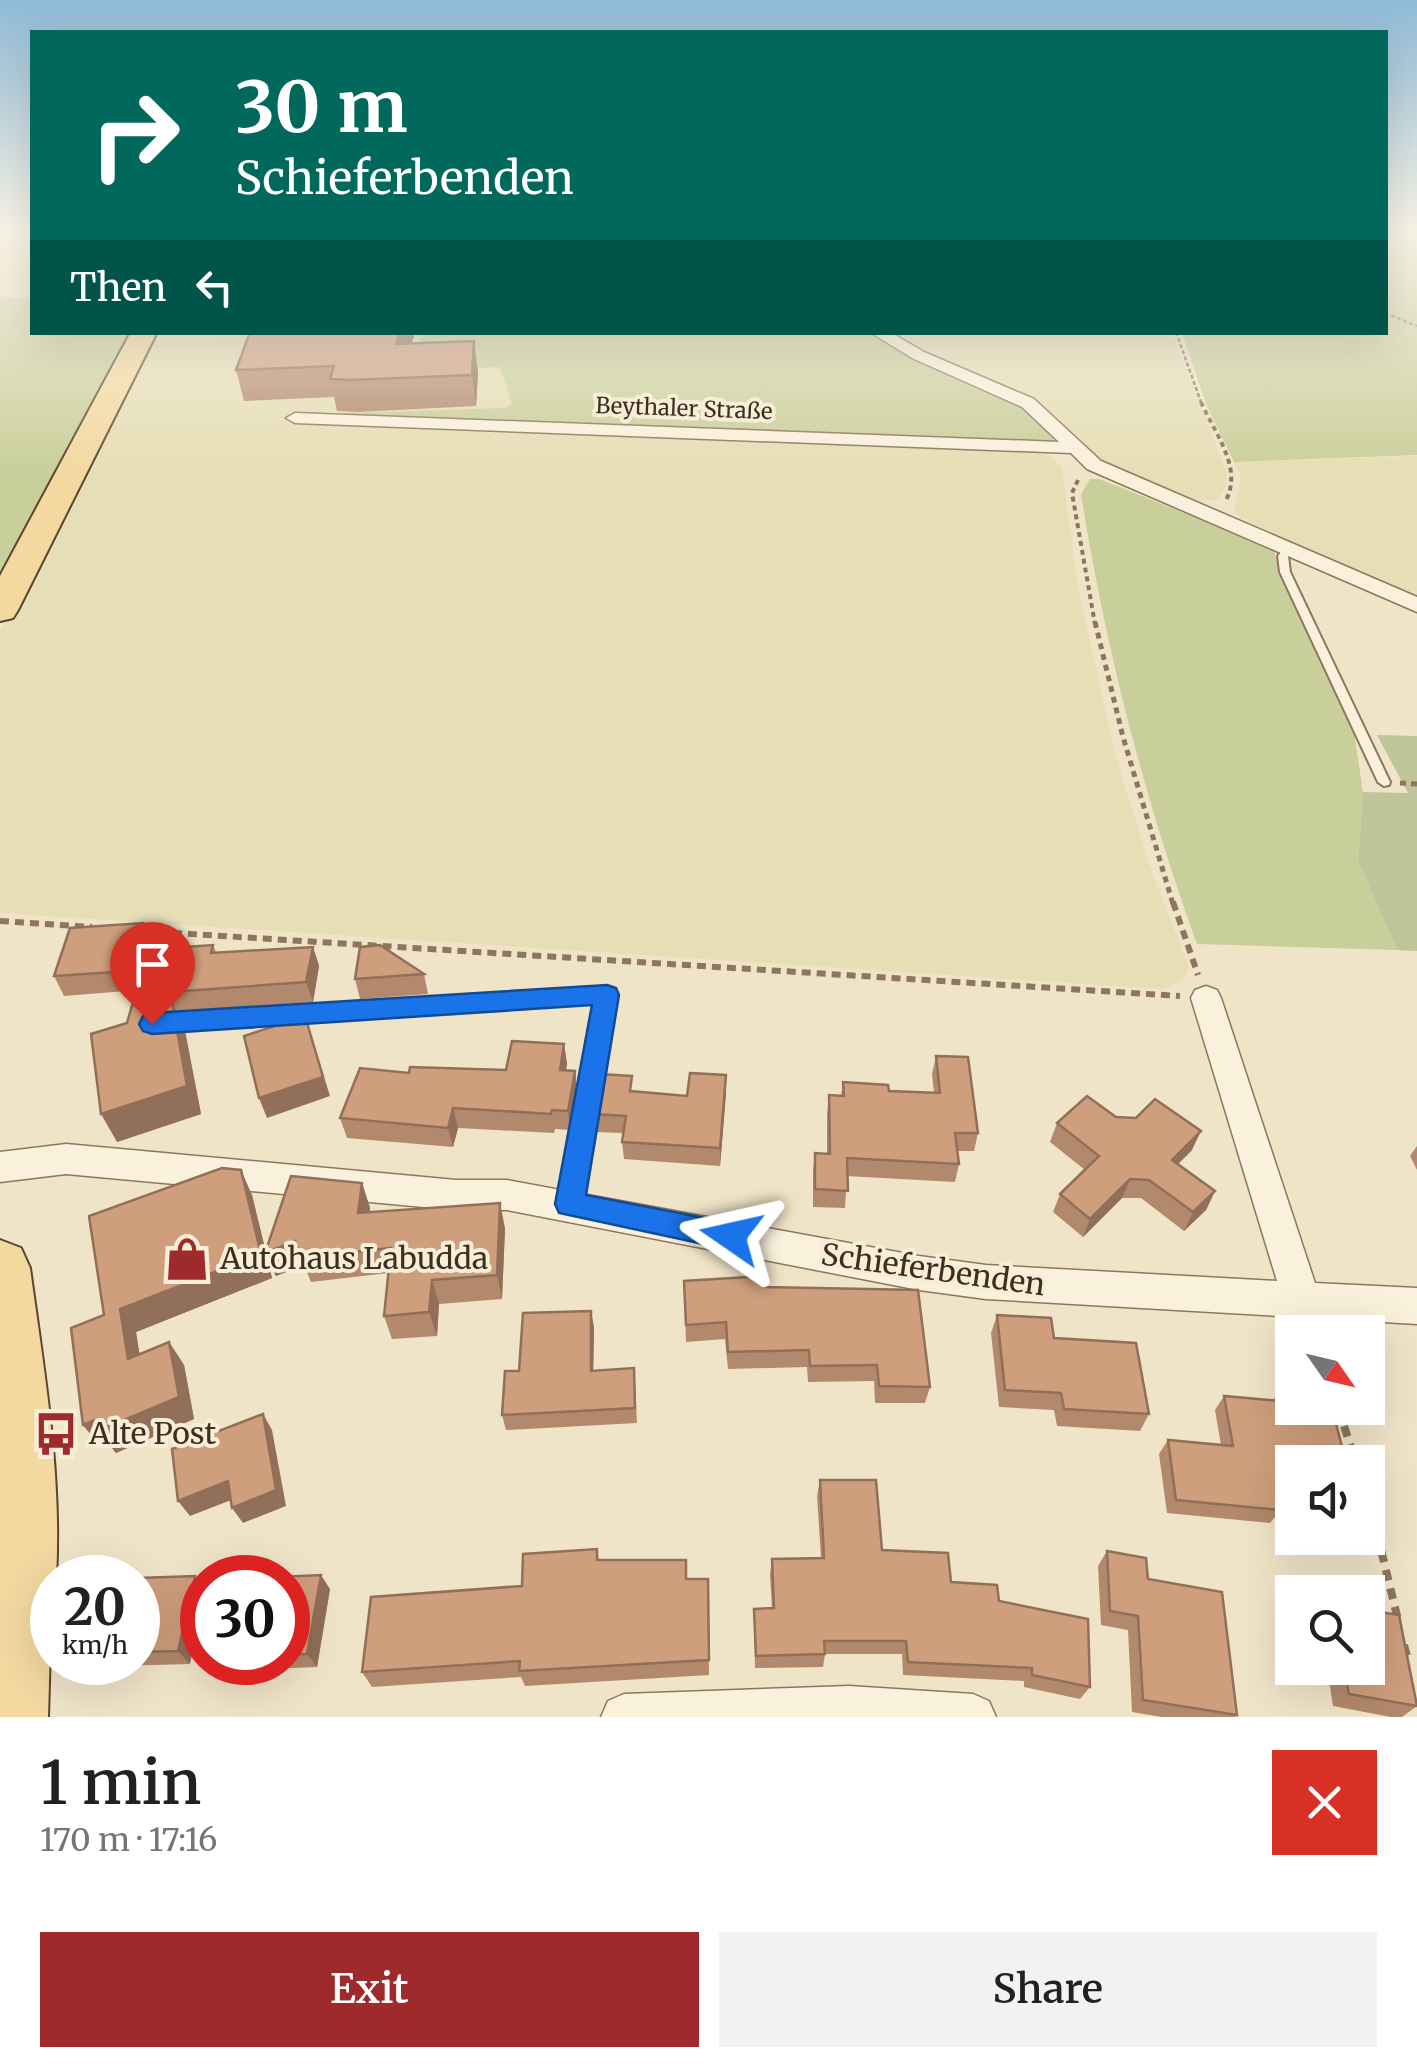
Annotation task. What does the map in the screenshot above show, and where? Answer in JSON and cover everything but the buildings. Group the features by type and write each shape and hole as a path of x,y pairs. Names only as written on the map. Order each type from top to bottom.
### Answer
{"main road":[{"path":"0,610 142,335"},
{"path":"0,1268 9,1423 24,1530 10,1717"}],"street":[{"path":"883,335 918,355 1028,402 1094,465 1417,605"},
{"name":"Beythaler Straße","path":"295,418 1072,448"},
{"path":"1206,998 1302,1301"},
{"name":"Schieferbenden","path":"0,1167 66,1159 456,1195 507,1195 952,1278 1417,1306"},
{"path":"624,1717 848,1709 973,1717"}],"lane":[{"path":"1290,548 1283,556 1285,572 1384,782"},
{"path":"152,1024 607,995 570,1204"}],"path":[{"path":"1388,314 1417,326"},
{"path":"1177,335 1202,404 1234,473 1233,488 1212,514"},
{"path":"138,930 1206,998 1159,867 1085,583 1072,493 1080,475 1094,465"},
{"path":"0,921 98,928"},
{"path":"1382,1555 1399,1624"},
{"path":"1404,1642 1408,1660"}],"shaded area":[{"path":"421,335 414,371 500,367 1049,455 1062,467 1077,583 1115,753 1150,867 1189,967 1182,981 1162,989 0,913 0,632 146,340"},
{"path":"891,335 1173,335 1227,473 1226,486 1217,500 1192,501 1100,464 1034,401"},
{"path":"1417,456 1417,597 1240,518 1234,511 1241,475 1234,462"}],"green space":[{"path":"0,312 30,312 30,335 127,335 0,575"},
{"path":"1388,312 1417,312 1417,455 1234,462 1206,404 1183,335 1388,335"},
{"path":"421,335 873,335 910,357 1020,404 1053,435 1054,442 341,418 342,413 505,408 512,404 500,367 414,372"},
{"path":"1090,479 1099,479 1268,546 1275,553 1278,571 1354,732 1363,792 1358,861 1397,950 1197,944 1143,778 1114,665 1081,494"},
{"path":"1377,735 1417,736 1417,951 1397,950 1358,861 1363,792 1408,793"}],"place":[{"name":"Autohaus Labudda","path":"187,1259"},
{"name":"Alte Post","path":"56,1434"}],"route":[{"path":"152,1024 607,995 570,1204 731,1236"}]}
